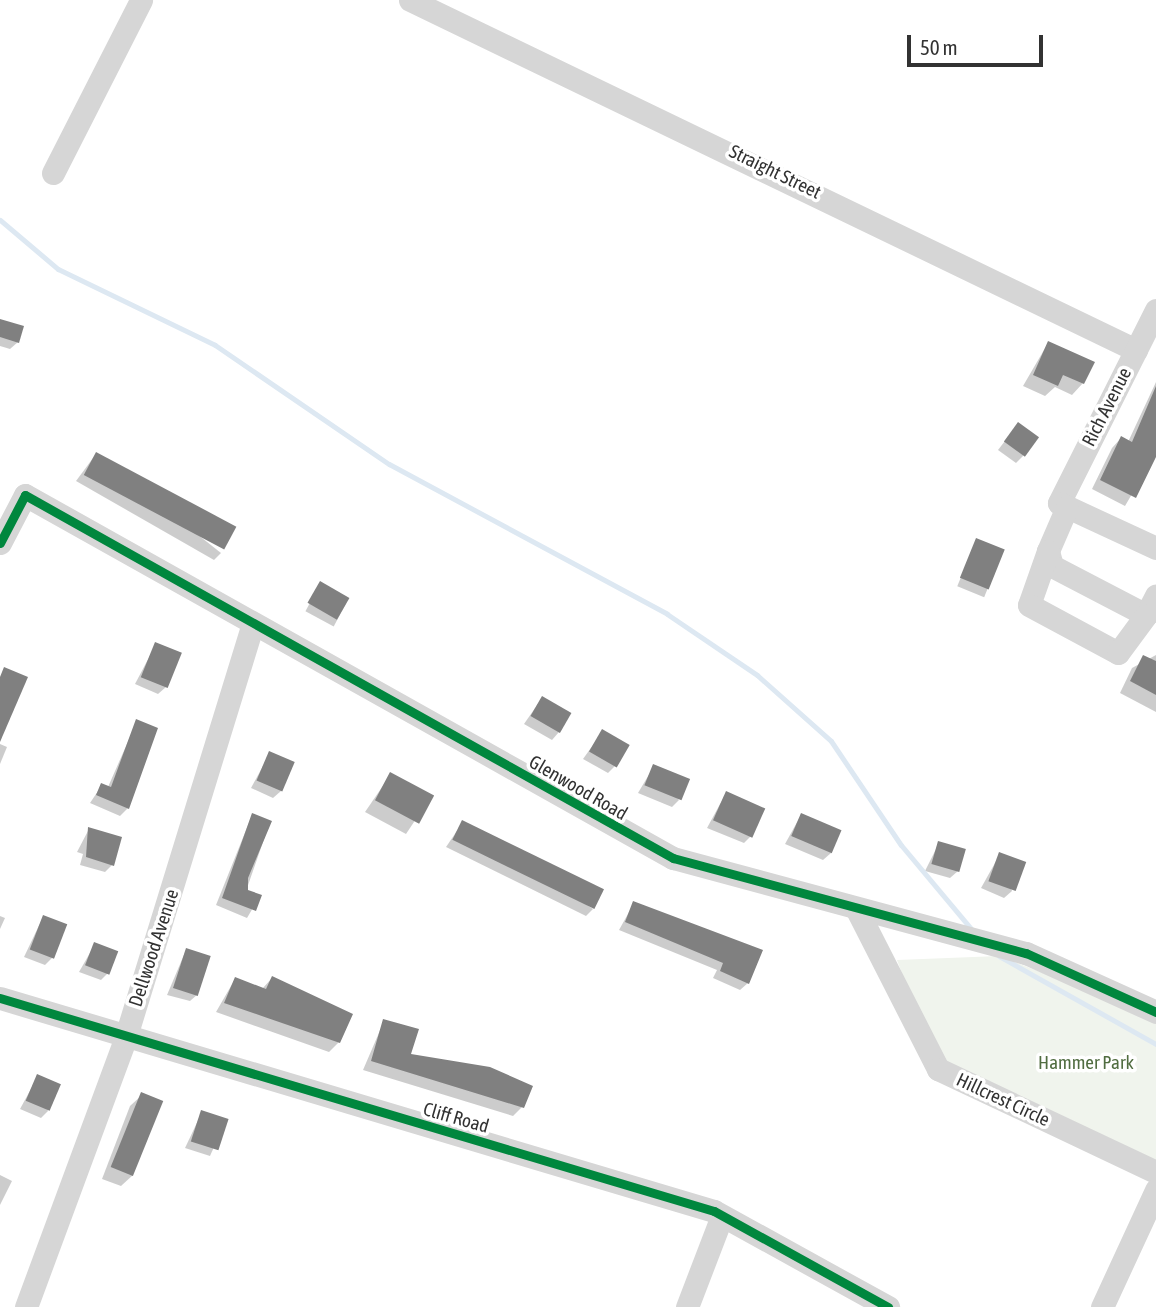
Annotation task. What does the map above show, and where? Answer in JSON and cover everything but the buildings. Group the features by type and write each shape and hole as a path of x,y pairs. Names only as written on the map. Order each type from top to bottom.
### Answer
{"street":[{"path":"53,173 141,0"},
{"name":"Straight Street","path":"410,0 1136,350"},
{"name":"Rich Avenue","path":"1151,605 1118,653 1029,605 1063,505 1156,310"},
{"name":"Glenwood Road","path":"0,543 25,495 626,836 706,870 1026,953 1156,1013"},
{"path":"1063,505 1156,548"},
{"path":"1048,551 1052,566 1151,605"},
{"name":"Dellwood Avenue","path":"26,1307 126,1036 253,624"},
{"name":"Hillcrest Circle","path":"856,908 938,1069 1156,1172"},
{"name":"Cliff Road","path":"0,998 722,1216 888,1307"},
{"path":"1102,1307 1156,1190"},
{"path":"687,1307 722,1216"}],"green space":[{"name":"Hammer Park","path":"999,956 1156,1017 1156,1172 938,1069 897,960"}],"waterway":[{"path":"0,220 58,269 215,345 389,464 667,614 757,675 831,741 901,845 972,930"},
{"path":"999,956 1156,1044"}],"cycle path":[{"path":"0,543 25,495 673,858 1026,953 1156,1012"},
{"path":"0,998 714,1211 888,1307"}]}
